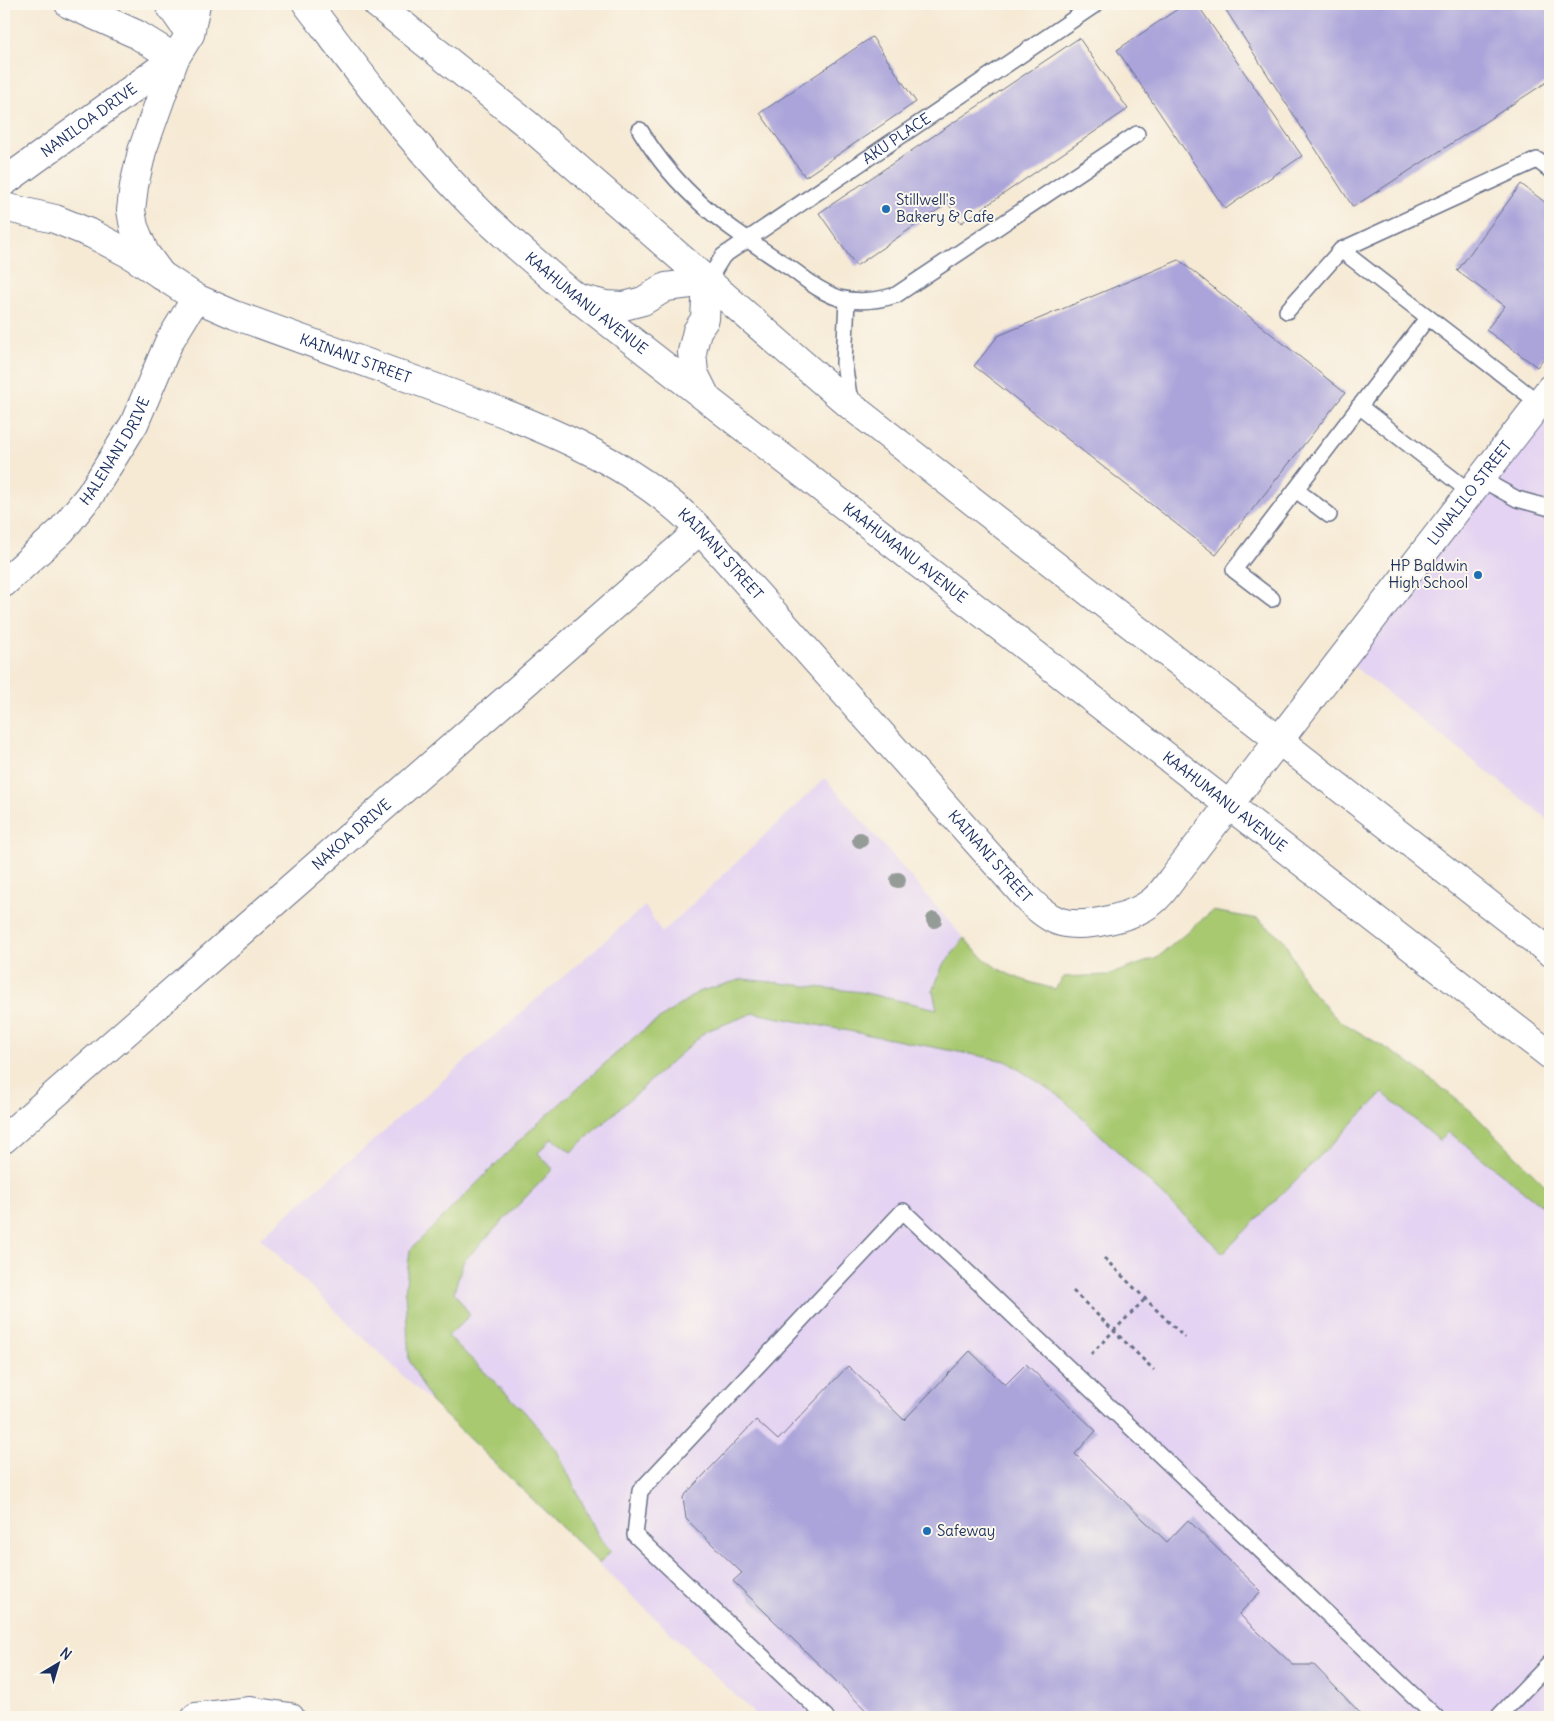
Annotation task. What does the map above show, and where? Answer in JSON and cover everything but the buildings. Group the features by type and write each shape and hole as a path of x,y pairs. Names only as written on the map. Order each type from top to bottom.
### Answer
{"main road":[{"path":"69,4 136,34 175,58"},
{"path":"169,4 190,34"},
{"path":"162,276 139,240 131,210 142,151 175,58 190,34 196,4"},
{"name":"KAAHUMANU AVENUE","path":"307,4 373,90 461,193 510,240 571,293 1550,1055"},
{"path":"377,4 528,125 851,406 1550,952"},
{"name":"NANILOA DRIVE","path":"4,182 175,58"},
{"name":"KAINANI STREET","path":"4,207 55,219 92,234 128,253 196,298 235,315 548,430 600,456 648,488 700,530 1008,879 1039,911 1059,922 1078,925 1098,922 1138,910 1153,901 1280,740"},
{"path":"571,293 588,302 615,306 643,301 666,287 707,282"},
{"path":"707,282 705,319 698,331 692,352 696,380 707,399"},
{"name":"HALENANI DRIVE","path":"4,583 61,531 90,495 134,424 169,342 196,298"},
{"name":"LUNALILO STREET","path":"1280,740 1545,396"},
{"name":"NAKOA DRIVE","path":"4,1139 700,530"},
{"path":"196,1717 250,1711 290,1717"}],"lane":[{"name":"AKU PLACE","path":"707,282 723,256 1096,4"},
{"path":"640,130 672,178 693,199 747,240 820,289 847,300 867,301 896,295 1137,134"},
{"path":"1287,311 1341,250 1537,160 1550,170"},
{"path":"1341,250 1428,317 1545,396"},
{"path":"847,300 844,363 851,406"},
{"path":"1272,599 1234,570 1428,317"},
{"path":"1359,406 1475,485 1550,508"},
{"path":"1296,490 1328,515"},
{"path":"826,1717 635,1535 640,1491 903,1211 1436,1717"},
{"path":"1498,1717 1550,1663"}],"path":[{"path":"1104,1258 1185,1338"},
{"path":"1073,1291 1154,1370"},
{"path":"1074,1372 1145,1299"}],"shaded area":[{"name":"HP Baldwin High School","path":"1550,389 1550,821 1343,658"},
{"path":"825,778 980,957 1012,978 1091,999 1139,992 1258,919 1283,939 1307,986 1337,1019 1409,1062 1471,1111 1550,1190 1550,1717 758,1717 260,1238 645,906 662,933"}],"green space":[{"path":"1212,911 1258,919 1283,939 1307,986 1337,1019 1409,1062 1471,1111 1550,1190 1550,1212 1449,1132 1440,1141 1383,1093 1223,1253 1061,1097 1006,1061 754,1013 706,1031 571,1152 552,1138 538,1153 553,1169 463,1262 454,1292 470,1315 448,1336 523,1410 556,1449 598,1535 611,1551 599,1563 431,1402 409,1360 405,1292 410,1250 525,1135 638,1034 698,992 743,979 861,992 937,1009 933,991 942,967 964,938 994,966 1015,977 1055,989 1064,977 1108,975 1157,958"}],"place":[{"name":"Stillwell's Bakery & Cafe","path":"886,209"},
{"name":"HP Baldwin High School","path":"1478,575"},
{"name":"Safeway","path":"927,1531"}]}
